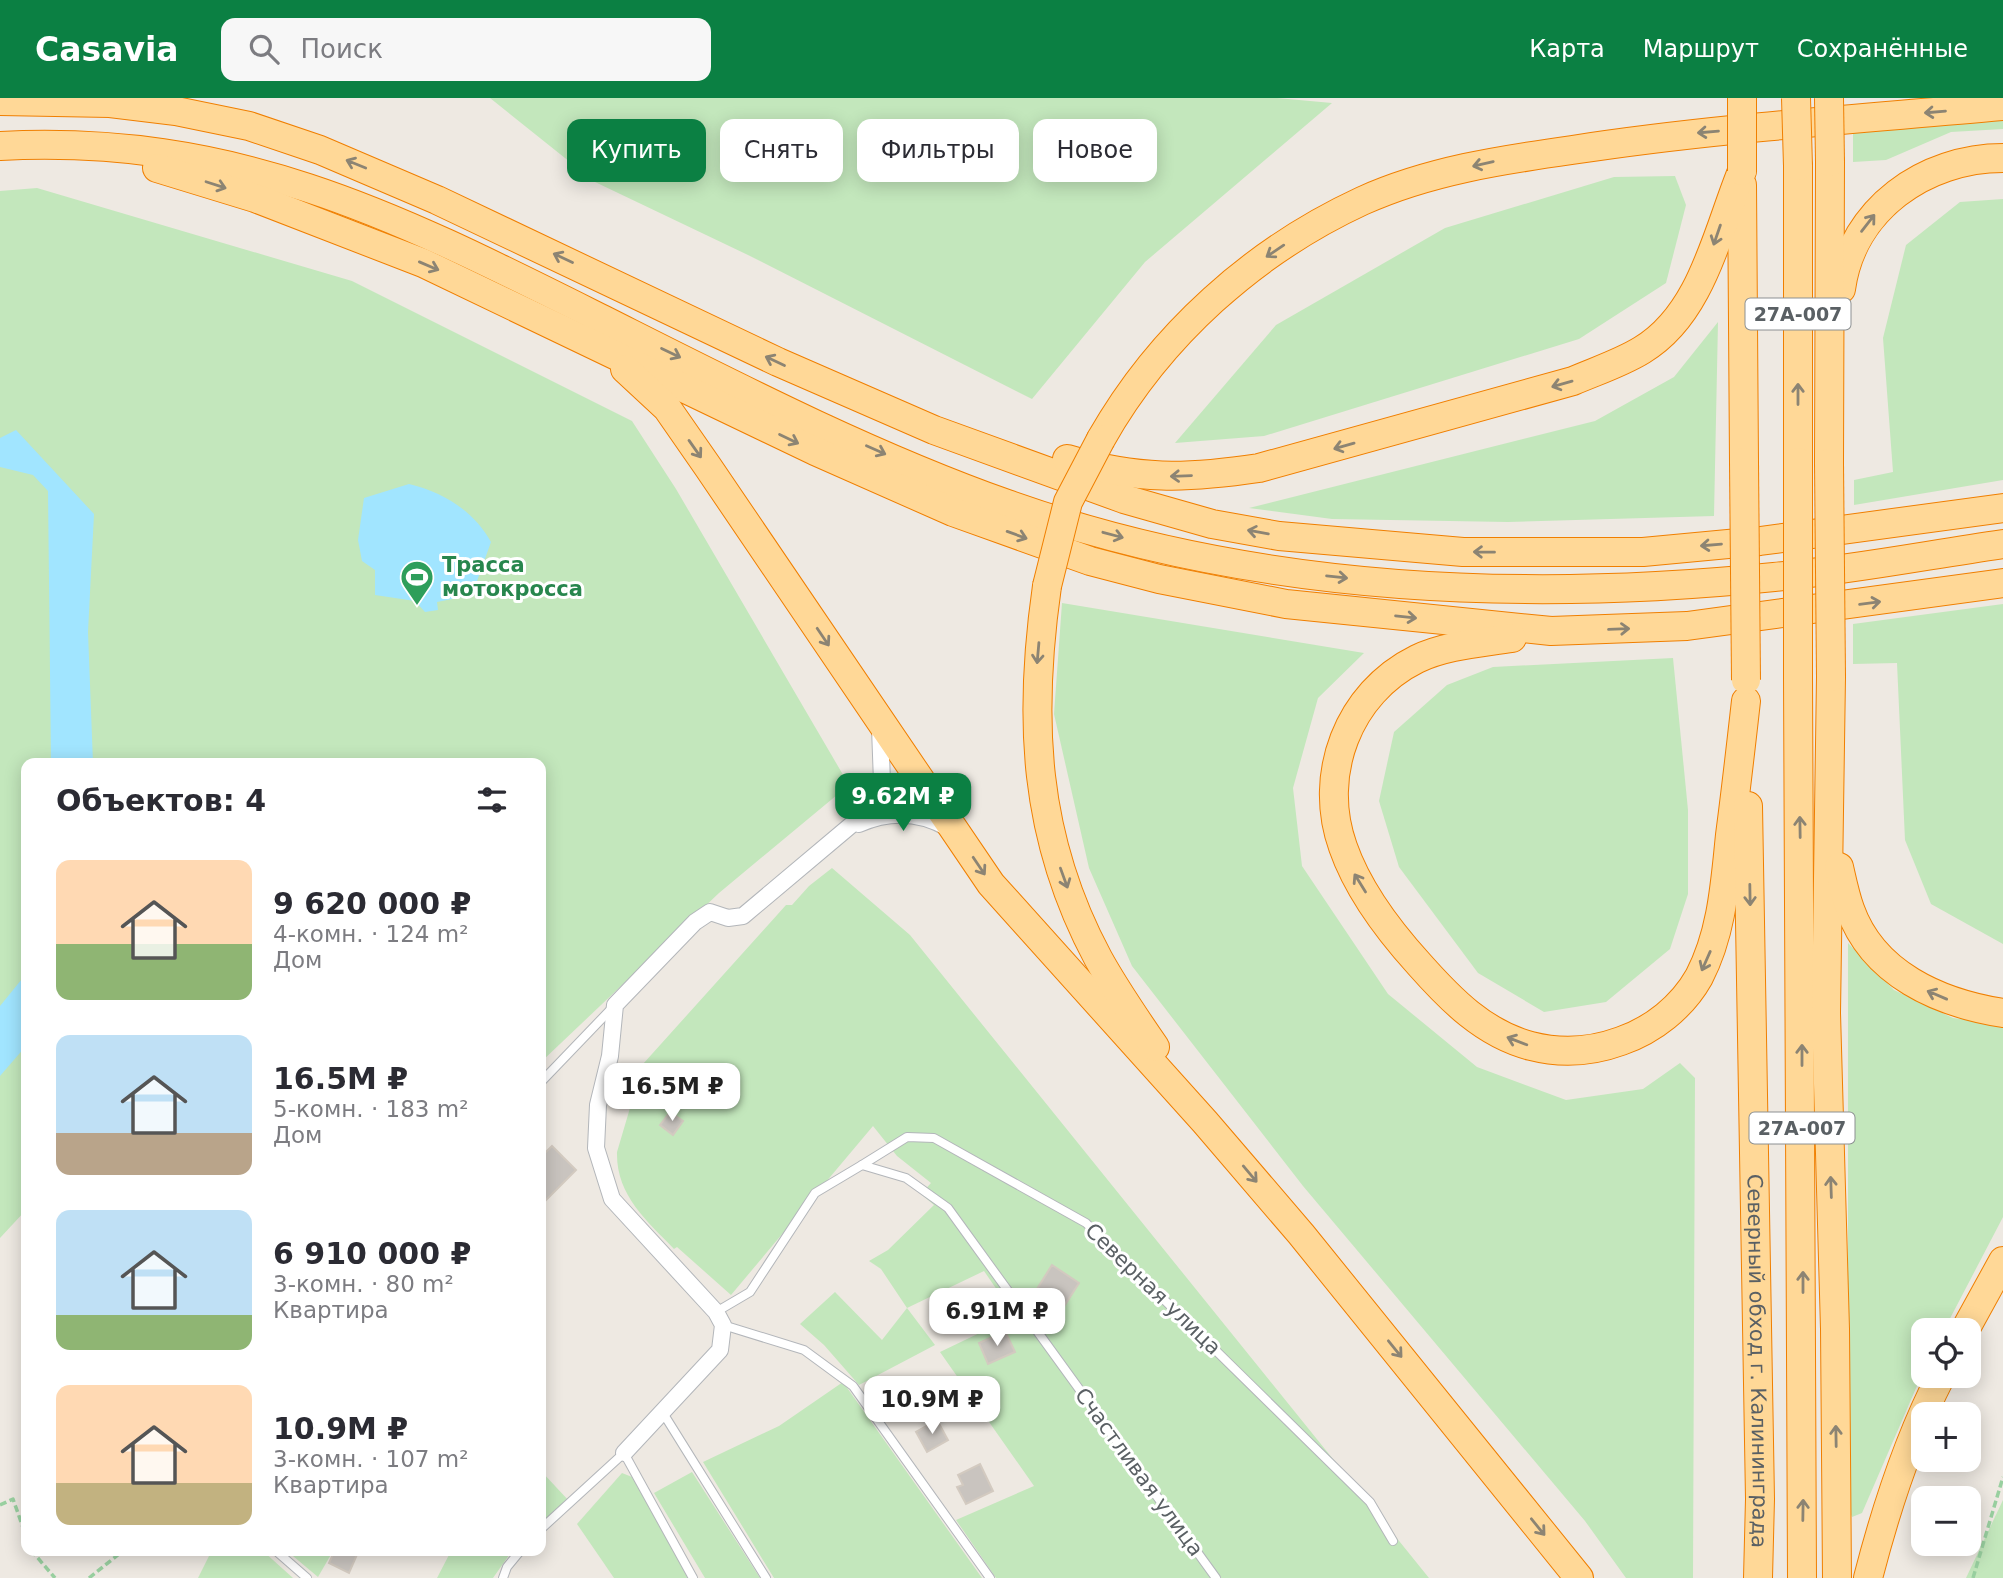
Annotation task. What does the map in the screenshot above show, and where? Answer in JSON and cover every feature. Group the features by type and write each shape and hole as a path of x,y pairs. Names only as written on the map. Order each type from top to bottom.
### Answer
{"highway":[{"name":"27А-007","path":"1742,98 1746,690"},
{"name":"27А-007","path":"1797,98 1802,1578"},
{"path":"1829,98 1832,357 1829,463 1831,677 1826,1013 1835,1329 1836,1578"},
{"path":"0,102 110,103 176,111 249,126 320,149 437,200 778,362 934,430 1170,514 1279,536 1359,545 1522,553 1643,552 1760,541 2003,508"},
{"path":"1205,1122 1115,988 1080,920 1061,872 1040,775 1035,730 1039,644 1047,586 1068,502 1101,439 1153,364 1210,303 1255,264 1300,234 1365,200 1436,175 1496,161 1656,137 2003,106"},
{"path":"8,146 72,144 153,151 243,167 326,192 408,224 754,394 926,472 1070,524 1201,556 1287,571 1423,586 1573,590 1783,576 2003,544"},
{"path":"8,146 139,164 181,174 255,198 423,263 814,451 953,512 1090,561 1286,604 1551,631"},
{"path":"1832,357 1844,267 1861,232 1881,206 1919,177 1969,161 2003,158"},
{"path":"934,430 996,440 1115,473 1181,477 1215,474 1297,459 1573,381 1643,350 1681,315 1704,272 1742,171"},
{"path":"599,346 667,408 991,884 1205,1122 1301,1234 1579,1578"},
{"path":"1746,690 1717,935 1698,978 1676,1007 1633,1037 1582,1052 1530,1046 1503,1036 1460,1007 1403,946 1353,871 1336,822 1334,797 1342,740 1354,715 1372,692 1396,671 1418,658 1452,648 1551,631 1687,626 2003,583"},
{"name":"Северный обход г. Калининграда","path":"1746,690 1760,1471 1758,1578"},
{"path":"1830,835 1850,910 1881,960 1932,994 2003,1013"},
{"path":"1972,1318 2003,1261"},
{"path":"1868,1578 1897,1477 1918,1422 1935,1388"}],"street":[{"path":"624,1453 720,1350 720,1319 612,1199 596,1149 598,1105 610,1056 615,1005 695,922 710,912 728,918 743,916 851,828 869,810 880,790 883,749 878,719"},
{"path":"851,828 874,818 909,815 933,820 957,834"}],"lane":[{"path":"546,1077 615,1005"},
{"name":"Северная улица","path":"862,1166 907,1137 934,1138 1086,1223 1370,1502 1393,1541"},
{"path":"862,1166 815,1193 750,1292 720,1319 804,1350 853,1386 990,1578"},
{"name":"Счастливая улица","path":"862,1166 906,1178 948,1208 1216,1578"},
{"path":"663,1413 766,1578"},
{"path":"546,1524 624,1453 693,1578"},
{"path":"282,1556 307,1578"},
{"path":"503,1578 507,1567 517,1556"}],"path":[{"path":"1973,1578 2003,1477"},
{"path":"0,1505 13,1499 21,1522"},
{"path":"37,1556 55,1578"},
{"path":"89,1578 116,1556"}],"green space":[{"path":"490,98 1277,98 1332,103 1145,262 1032,399 748,255 595,182 706,182 706,119 567,119 567,160"},
{"path":"2003,119 2003,129 1951,132 1886,160 1853,162 1853,131"},
{"path":"1675,176 1686,205 1666,283 1579,339 1264,436 1175,443 1276,325 1445,228 1614,177"},
{"name":"Трасса мотокросса","path":"37,188 352,281 632,421 676,489 849,785 719,893 546,1057 546,758 21,758 21,1215 0,1238 0,191"},
{"path":"2003,199 2003,480 1854,505 1854,480 1893,472 1883,338 1906,245 1960,202"},
{"path":"1718,322 1714,516 1508,522 1332,519 1249,508 1595,421 1674,377"},
{"path":"1062,603 1364,653 1318,698 1293,788 1302,866 1388,994 1477,1067 1566,1100 1643,1089 1680,1063 1695,1078 1693,1578 1626,1578 1585,1521 1303,1186 1132,966 1089,868 1054,714"},
{"path":"2003,604 2003,944 1931,904 1905,840 1897,663 1853,664 1853,624"},
{"path":"1673,658 1688,810 1688,894 1670,949 1606,1002 1544,1012 1478,973 1399,867 1379,801 1394,732 1447,685 1493,667"},
{"path":"832,868 910,935 1429,1578 996,1578 956,1520 1034,1486 940,1352 1015,1316 984,1271 907,1308 881,1269 869,1261 888,1250 934,1205 921,1194 931,1183 897,1156 873,1126 731,1295 677,1247 674,1249 643,1217 627,1194 618,1167 617,1152 643,1064 786,905 792,905 809,886"},
{"path":"1848,943 1894,990 1953,1018 2003,1024 2003,1217 1950,1318 1911,1318 1911,1388 1916,1388 1862,1513 1852,1517 1848,1507"},
{"path":"835,1292 882,1340 907,1308 935,1345 859,1385 824,1345 800,1324"},
{"path":"843,1382 982,1578 774,1578 703,1462 779,1426"},
{"path":"692,1472 760,1578 705,1578 654,1493"},
{"path":"622,1473 632,1477 691,1578 614,1578 577,1524"},
{"path":"546,1476 570,1502 546,1528"},
{"path":"2003,1500 2003,1578 1966,1578 1976,1556 1981,1556 1981,1546"},
{"path":"209,1556 269,1556 293,1578 198,1578"},
{"path":"293,1556 330,1556 318,1577"},
{"path":"448,1556 508,1556 493,1578 437,1578"}],"water":[{"path":"16,430 94,514 88,632 93,758 51,758 48,491 33,475 0,467 0,438"},
{"path":"409,484 434,492 456,504 476,521 491,542 472,595 437,602 438,610 425,612 415,601 375,595 375,570 362,561 358,540 364,498"},
{"path":"21,980 21,1052 0,1076 0,1006"}],"building":[{"path":"670,1112 683,1121 673,1135 660,1125"},
{"path":"552,1146 576,1170 546,1200 546,1152"},
{"path":"1052,1265 1079,1283 1054,1322 1042,1314 1047,1306 1041,1302 1046,1294 1037,1289"},
{"path":"1005,1331 1015,1352 988,1364 979,1343"},
{"path":"937,1420 948,1440 927,1452 916,1432"},
{"path":"980,1464 993,1491 966,1504 957,1487 963,1485 958,1475"},
{"path":"332,1556 356,1556 349,1573 329,1563"}],"place":[{"name":"Трасса мотокросса","path":"417,607"}]}
